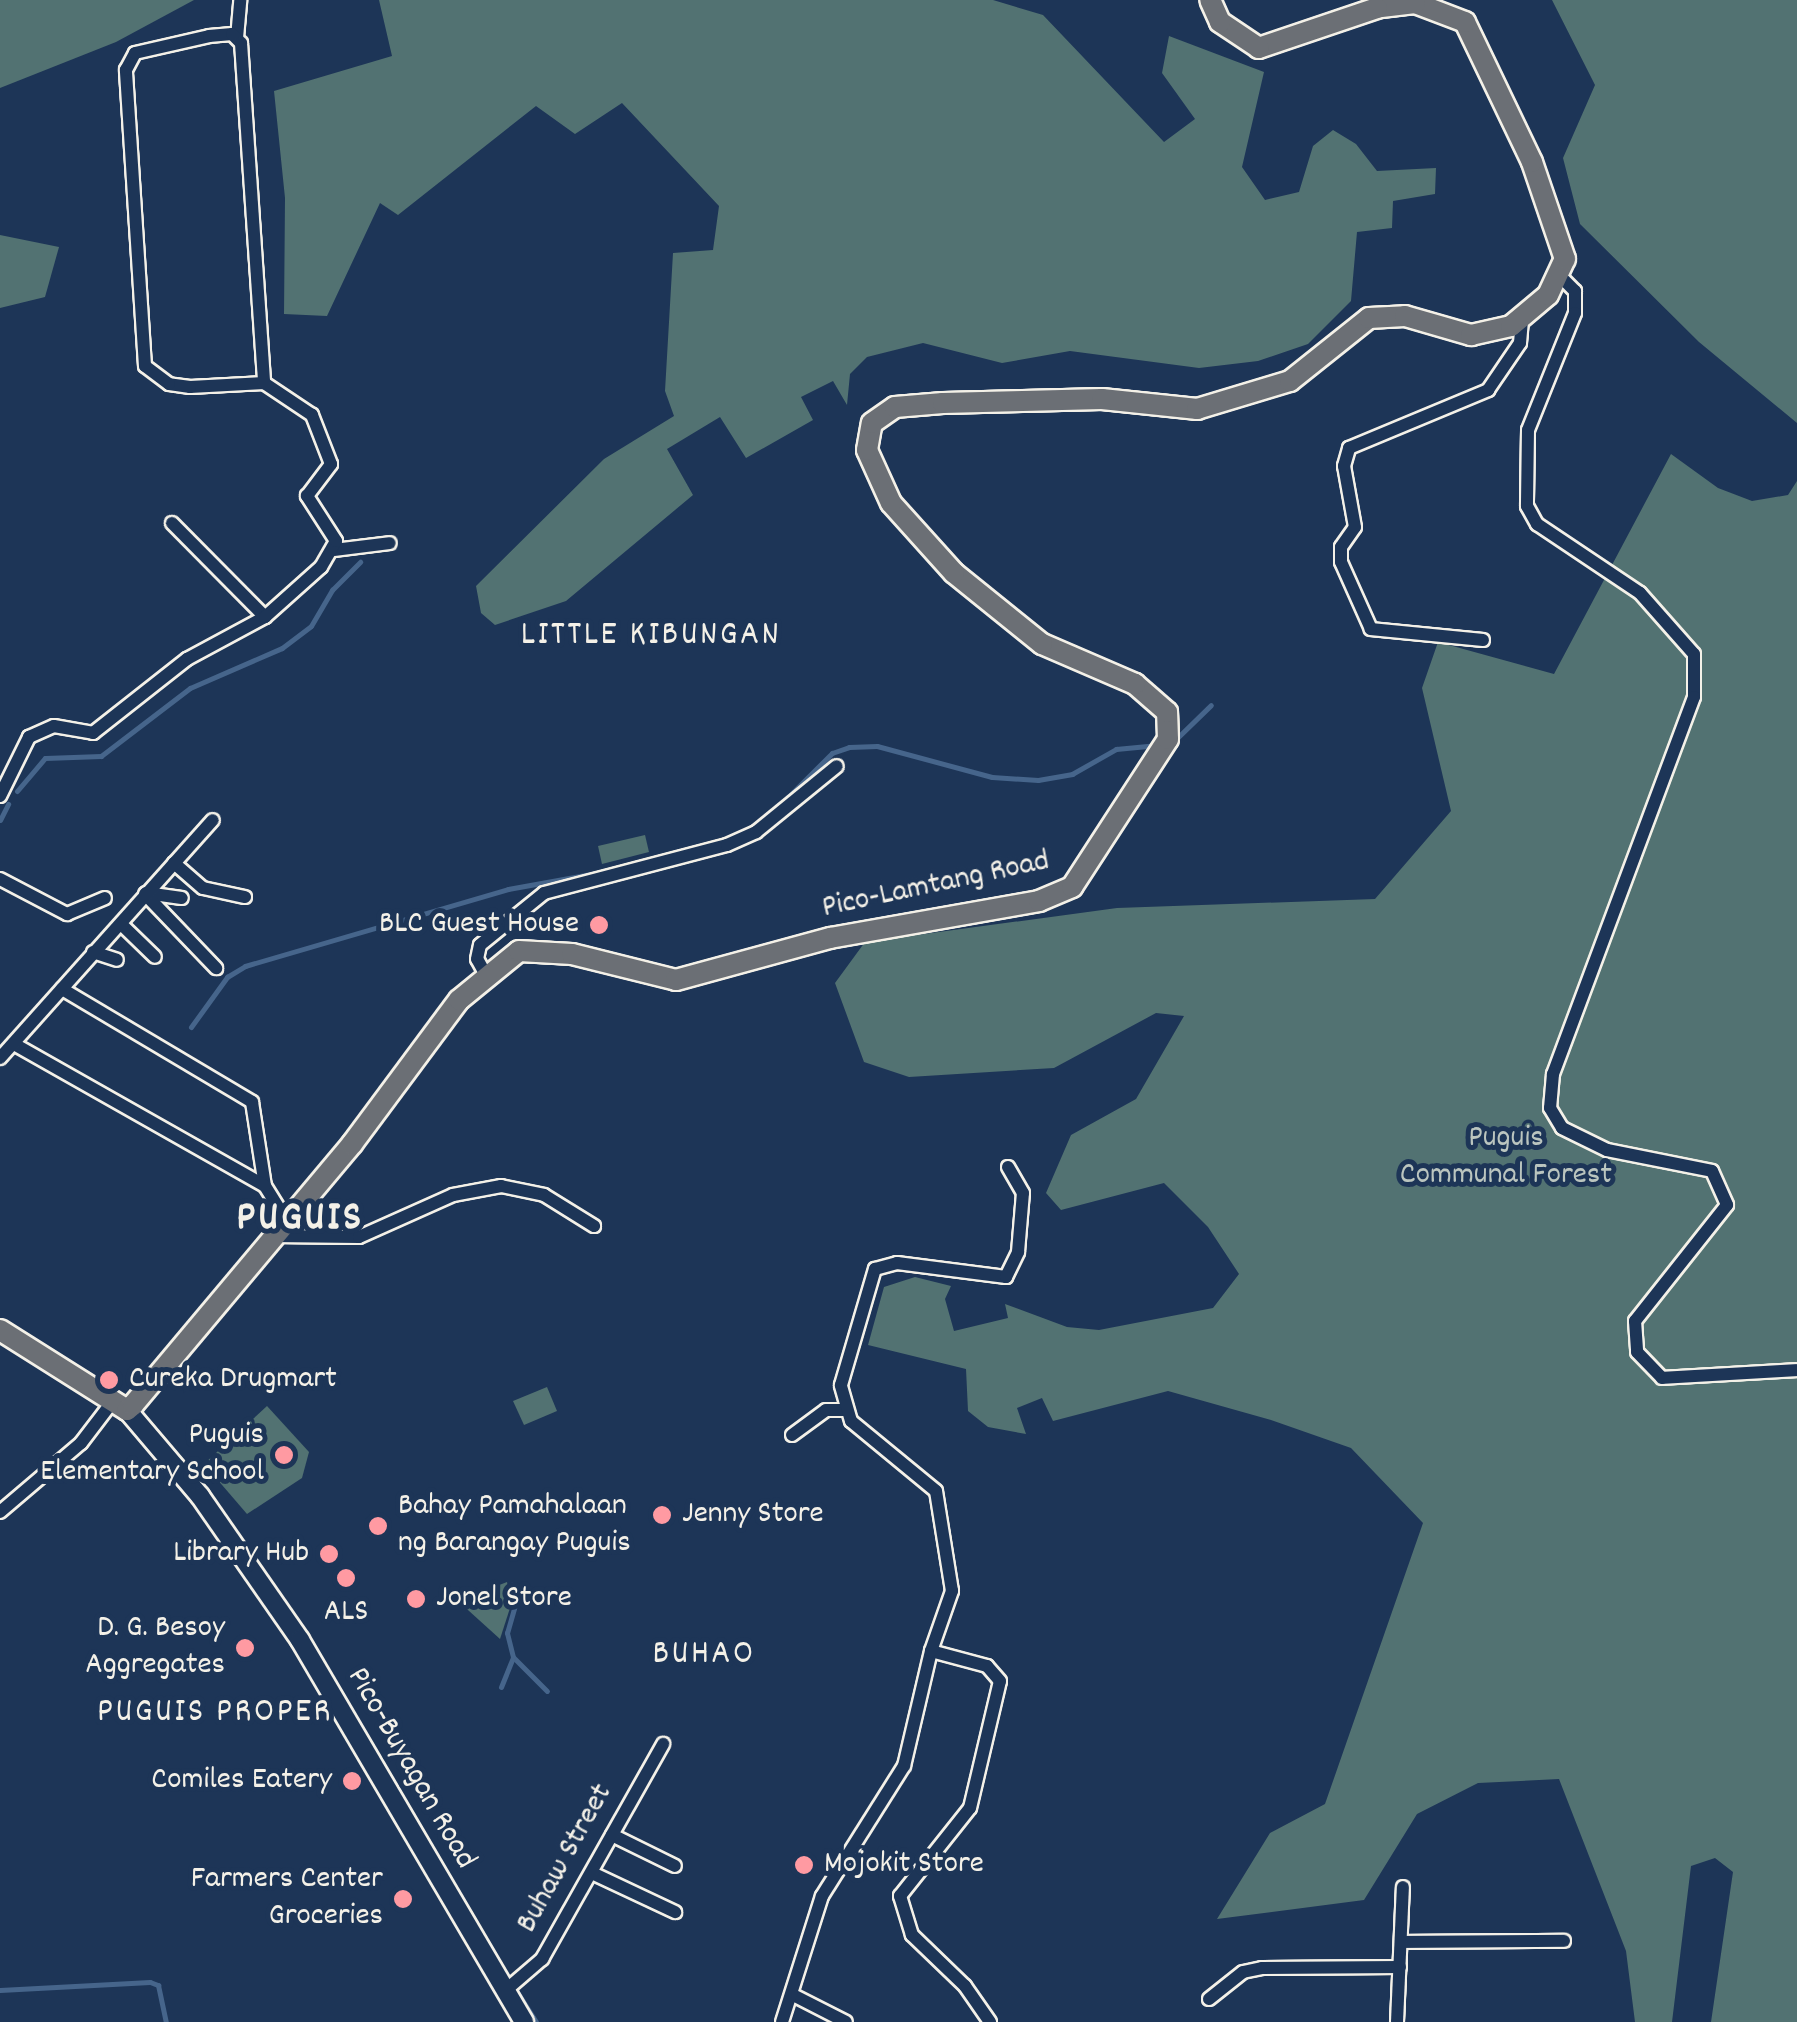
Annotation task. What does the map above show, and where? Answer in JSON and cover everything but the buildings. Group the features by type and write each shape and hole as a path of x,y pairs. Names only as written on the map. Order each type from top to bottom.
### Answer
{"main road":[{"path":"1210,0 1220,22 1259,48 1376,8 1415,2 1465,22 1532,162 1565,259 1561,277 1522,320"},
{"name":"Pico-Lamtang Road","path":"120,1406 286,1220 504,958 532,950 676,980 830,938 1061,896 1077,881 1168,740 1166,712 1135,684 1042,644 930,549 890,503 871,465 866,437 882,412 925,404 1102,399 1197,409 1290,381 1369,318 1406,316 1471,335 1522,320"},
{"path":"0,1330 120,1406"},
{"name":"Pico-Buyagan Road","path":"120,1406 200,1496 300,1640 513,1987 524,2022"}],"street":[{"path":"240,0 237,38 264,383"},
{"path":"0,796 19,750 41,728 93,733 186,659 265,617 334,550 336,541 306,496 331,464 320,428 264,383 169,384 145,366 138,318 127,60 209,36 237,38"},
{"path":"1561,277 1575,291 1575,313 1528,430 1527,506 1536,524 1640,593 1694,654 1694,697 1553,1074 1550,1108 1562,1128 1607,1150 1712,1171 1727,1205 1635,1321 1637,1352 1662,1378 1797,1370"},
{"path":"1483,640 1371,629 1340,562 1341,547 1355,527 1344,466 1349,448 1488,390 1520,343 1522,320"},
{"path":"172,523 265,617"},
{"path":"334,550 390,543"},
{"path":"486,975 477,959 480,946 544,892 727,844 756,832 836,766"},
{"path":"0,1058 213,820"},
{"path":"174,863 203,888 245,897"},
{"path":"0,879 67,914 105,898"},
{"path":"146,893 182,898"},
{"path":"146,893 216,968"},
{"path":"121,924 155,957"},
{"path":"93,952 117,960"},
{"path":"62,989 182,1056 256,1106 265,1186 286,1220"},
{"path":"14,1044 265,1186"},
{"path":"782,2022 795,1996 804,1941 822,1896 904,1766 931,1651 952,1591 936,1491 845,1410 841,1385 871,1272 897,1263 1006,1277 1018,1252 1023,1192 1008,1167"},
{"path":"270,1236 358,1236 454,1195 502,1186 544,1196 594,1226"},
{"path":"0,1512 120,1406"},
{"path":"792,1435 826,1410 845,1410"},
{"path":"931,1651 987,1666 1001,1692 970,1808 900,1896 902,1912 912,1935 966,1986 990,2022"},
{"name":"Buhaw Street","path":"513,1987 592,1872 663,1744"},
{"path":"612,1836 675,1866"},
{"path":"592,1872 675,1912"},
{"path":"1398,2022 1403,1887"},
{"path":"1401,1942 1564,1942"},
{"path":"1209,1999 1243,1972 1262,1968 1400,1967"},
{"path":"795,1996 846,2022"}],"green space":[{"path":"0,0 194,0 116,42 0,88"},
{"path":"379,0 993,0 1043,15 1164,142 1195,119 1162,73 1169,36 1264,72 1242,167 1265,200 1299,192 1313,146 1333,130 1356,144 1377,171 1436,168 1435,194 1393,201 1392,228 1357,232 1351,301 1308,344 1258,361 1199,368 1070,351 1002,363 923,343 867,357 850,374 847,405 833,381 801,397 813,420 746,458 720,417 667,449 693,495 566,601 495,625 481,613 476,586 604,459 674,416 665,391 673,253 713,250 719,206 622,103 575,134 536,106 398,215 380,203 327,316 284,314 285,198 274,91 392,56"},
{"path":"1552,0 1797,0 1797,423 1699,342 1580,224 1563,158 1595,85"},
{"path":"0,235 59,247 45,297 0,308"},
{"name":"Puguis Communal Forest","path":"1671,454 1718,488 1752,501 1788,495 1797,481 1797,2022 1711,2022 1733,1872 1715,1858 1691,1866 1672,2022 1635,2022 1626,1951 1559,1779 1478,1783 1417,1814 1364,1900 1217,1919 1270,1833 1325,1804 1423,1523 1351,1448 1271,1420 1168,1391 1053,1421 1042,1398 1017,1408 1026,1434 988,1427 968,1411 966,1369 868,1345 884,1287 915,1277 951,1286 945,1299 954,1331 1008,1318 1005,1304 1067,1327 1099,1330 1213,1308 1239,1274 1208,1227 1164,1183 1061,1210 1046,1193 1071,1135 1136,1099 1184,1016 1156,1013 1054,1068 909,1077 864,1062 835,983 865,942 1117,908 1375,899 1451,811 1422,688 1438,642 1554,674"},
{"path":"645,835 649,852 602,864 598,846"},
{"path":"547,1387 557,1411 524,1425 513,1401"},
{"path":"267,1406 309,1452 302,1478 247,1514 204,1464"},
{"path":"507,1582 511,1605 500,1639 458,1601"}],"waterway":[{"path":"17,791 45,758 101,756 190,688 282,648 311,626 332,590 360,562"},
{"path":"1175,740 1211,705"},
{"path":"779,806 832,753 849,747 877,746 992,777 1038,780 1072,774 1116,749 1158,745"},
{"path":"0,820 8,804"},
{"path":"191,1027 227,977 245,966 508,889 597,873"},
{"path":"501,1687 513,1657 507,1633 516,1601 512,1584"},
{"path":"513,1657 547,1691"},
{"path":"334,1681 503,1969"},
{"path":"0,1990 150,1982 158,1985 166,2022"},
{"path":"514,1987 536,2022"}],"place":[{"name":"BLC Guest House","path":"599,925"},
{"name":"Cureka Drugmart","path":"109,1380"},
{"name":"Puguis Elementary School","path":"284,1455"},
{"name":"Jenny Store","path":"662,1515"},
{"name":"Bahay Pamahalaan ng Barangay Puguis","path":"378,1526"},
{"name":"Library Hub","path":"329,1554"},
{"name":"ALS","path":"346,1578"},
{"name":"Jonel Store","path":"416,1599"},
{"name":"D. G. Besoy Aggregates","path":"245,1648"},
{"name":"Comiles Eatery","path":"352,1781"},
{"name":"Mojokit Store","path":"804,1865"},
{"name":"Farmers Center Groceries","path":"403,1899"}],"district":[{"name":"LITTLE KIBUNGAN","path":"651,636"},
{"name":"PUGUIS","path":"300,1220"},
{"name":"BUHAO","path":"704,1655"},
{"name":"PUGUIS PROPER","path":"215,1713"}]}
